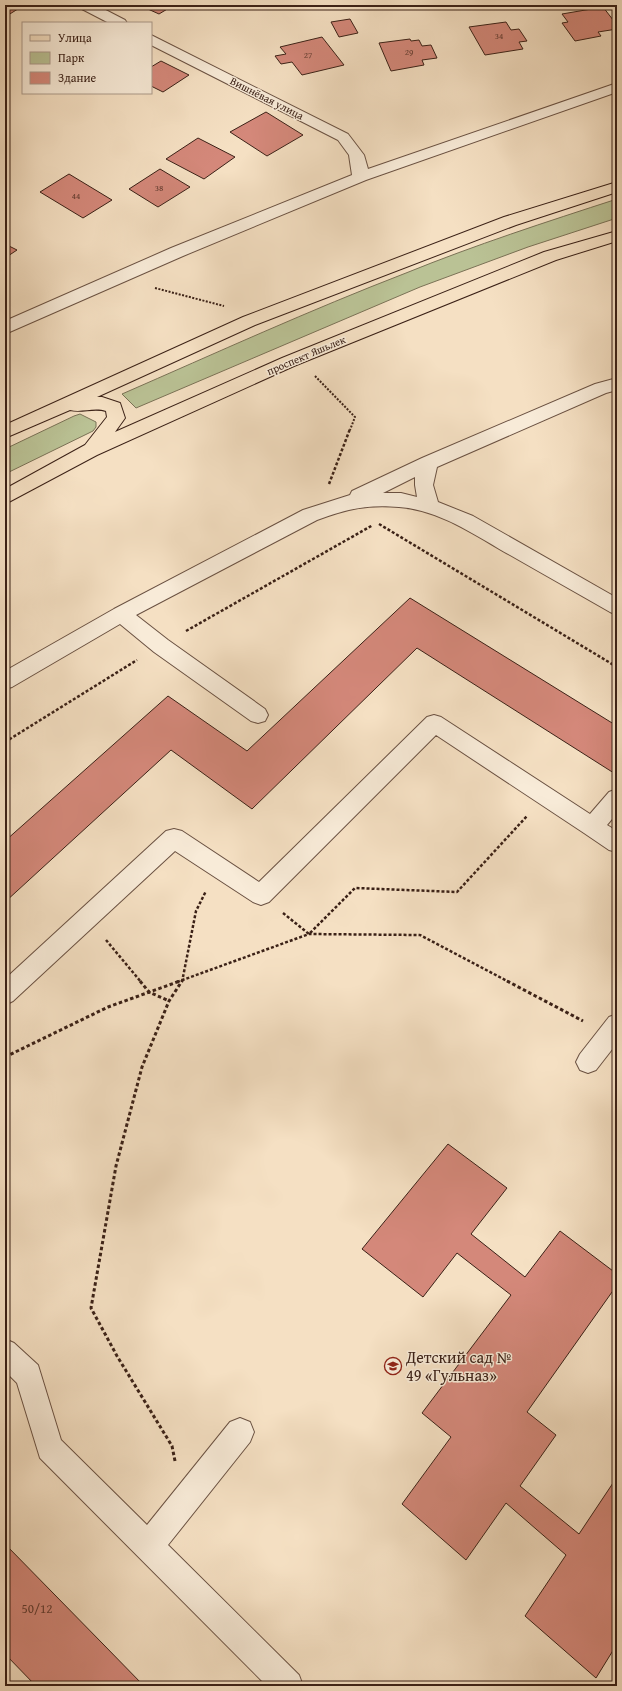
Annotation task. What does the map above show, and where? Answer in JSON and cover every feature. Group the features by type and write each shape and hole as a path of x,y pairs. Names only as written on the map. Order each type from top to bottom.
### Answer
{"main road":[{"path":"5,432 249,321 510,221 617,187"},
{"name":"проспект Яшьлек","path":"5,497 91,450 288,362 550,256 617,236"},
{"path":"62,406 102,403 114,407 116,418 91,450"}],"street":[{"path":"85,5 118,22"},
{"name":"Вишнёвая улица","path":"152,40 343,137 355,150 360,163 360,177"},
{"path":"5,328 176,252 360,177 617,87"},
{"path":"5,681 121,614 310,515 345,502 429,463 601,388 617,384"},
{"path":"429,463 423,480 424,493 431,507"},
{"path":"345,502 376,499 395,500 431,507 466,521 617,607"},
{"path":"121,614 161,646 258,715"},
{"path":"5,994 174,838 261,895 434,723 617,844"},
{"path":"592,827 617,798"},
{"path":"588,1062 613,1030"},
{"path":"5,1352 28,1375 50,1448 288,1686"},
{"path":"149,1546 240,1432"}],"path":[{"path":"120,278 225,307"},
{"path":"313,374 354,417 326,490"},
{"path":"180,634 377,523 617,667"},
{"path":"5,742 140,658"},
{"path":"309,934 355,888 457,892 545,796"},
{"path":"182,1505 172,1446 117,1356 91,1308 116,1166 142,1067 169,1001 183,980 196,911 218,867"},
{"path":"261,895 309,934"},
{"path":"82,923 106,940 149,992 169,1001"},
{"path":"5,1056 108,1007 309,934 420,935 613,1030"}],"green space":[{"path":"617,199 617,218 528,247 420,287 136,408 122,394 370,287 511,234"},
{"path":"80,414 96,422 96,427 93,431 5,474 5,449"}],"building":[{"path":"5,5 17,5 21,7 5,17"},
{"path":"139,5 174,5 159,14"},
{"path":"603,7 617,25 617,29 598,32 601,36 575,41 562,23 568,22 562,14"},
{"path":"350,19 358,33 339,37 331,22"},
{"path":"506,22 511,30 519,29 527,41 519,42 523,49 485,55 469,27"},
{"path":"322,37 344,65 302,75 292,62 281,64 275,56 286,54 280,47"},
{"path":"410,39 411,41 419,40 422,46 431,45 437,58 422,60 424,65 391,71 379,43"},
{"path":"161,61 189,75 163,92 152,86 152,66"},
{"path":"266,112 303,135 267,156 230,132"},
{"path":"198,138 235,157 204,179 166,159"},
{"path":"160,169 190,187 158,207 129,189"},
{"path":"69,174 112,200 83,218 40,192"},
{"path":"5,244 17,250 5,258"},
{"path":"410,598 617,726 617,775 417,648 252,809 171,750 5,902 5,841 168,696 247,751"},
{"path":"448,1144 507,1188 471,1234 525,1277 560,1231 617,1274 617,1285 527,1412 556,1435 520,1486 579,1534 615,1480 617,1481 617,1644 596,1678 525,1616 566,1555 506,1503 466,1560 402,1504 451,1437 422,1413 511,1295 457,1253 423,1297 362,1249"},
{"path":"5,1544 144,1686 36,1686 5,1654"}],"place":[{"name":"Детский сад № 49 «Гульназ»","path":"393,1366"}]}
